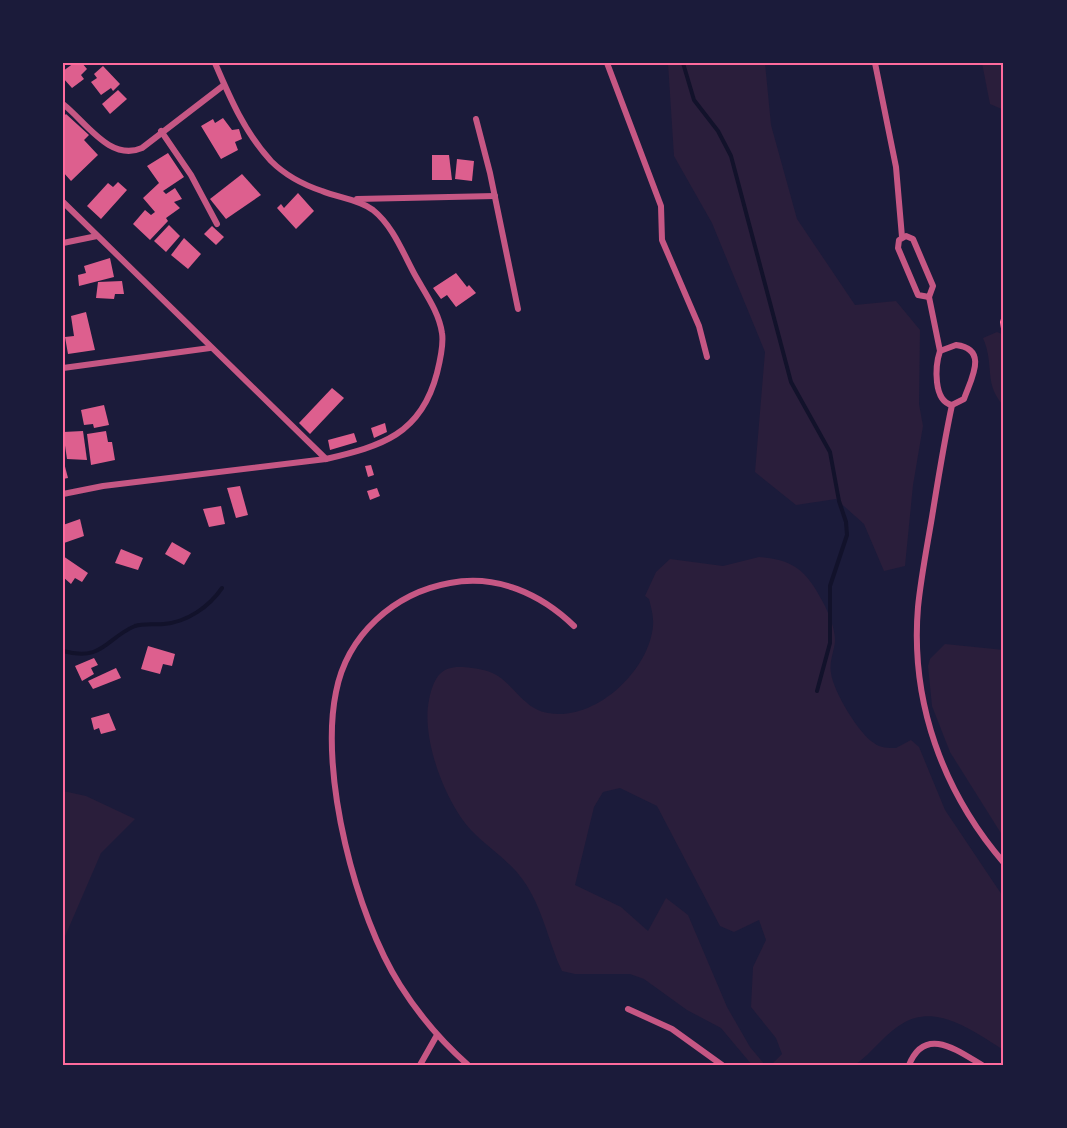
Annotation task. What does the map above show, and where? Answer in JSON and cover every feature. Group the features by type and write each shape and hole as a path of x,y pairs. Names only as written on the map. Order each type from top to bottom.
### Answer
{"street":[{"path":"63,494 103,486 326,459 360,451 395,437 417,415 433,386 441,353 442,334 437,315 387,223 362,203 322,191 290,177 273,163 249,135 214,63"},
{"path":"607,63 661,206 662,240 699,326 707,357"},
{"path":"875,63 897,166 902,237 898,248 918,295 929,297"},
{"path":"63,104 108,146 124,153 142,148 161,131 224,85"},
{"path":"476,119 495,196 518,309"},
{"path":"161,131 191,175 217,224"},
{"path":"351,200 495,196"},
{"path":"63,202 326,459"},
{"path":"63,243 97,236"},
{"path":"902,237 913,239 933,286 929,297 940,351 937,358 939,395 944,402 952,405 964,399 976,366 976,357 961,346 950,346 940,351"},
{"path":"63,368 210,348"},
{"path":"952,405 921,585 917,631 919,677 928,722 947,776 975,827 1004,863"},
{"path":"468,1065 437,1035 400,985 385,956 351,863 339,806 333,749 333,705 340,676 352,650 381,615 408,597 439,585 471,581 520,589 549,604 574,626"},
{"path":"628,1009 672,1029 722,1065"},
{"path":"420,1065 437,1035"},
{"path":"909,1065 921,1048 934,1043 950,1046 982,1065"}],"path":[{"path":"1004,312 1001,322 1004,341"}],"shaded area":[{"path":"668,63 765,63 771,125 797,219 855,305 896,301 920,330 919,404 923,426 913,485 905,566 884,571 864,524 836,499 796,505 755,472 765,352 712,223 674,156"},
{"path":"982,63 1004,63 1004,110 990,104"},
{"path":"997,332 1004,335 1004,406 991,382 983,338"},
{"path":"759,557 783,561 807,577 825,606 833,628 835,641 831,673 836,690 848,711 861,731 876,745 896,748 911,740 919,747 945,810 1004,898 1004,1050 957,1023 931,1016 918,1017 898,1026 855,1065 771,1065 782,1054 776,1038 751,1007 753,967 766,940 759,920 734,932 720,926 657,806 620,788 603,792 594,807 575,885 621,907 648,931 666,898 688,915 727,1007 750,1047 765,1065 752,1065 721,1028 687,1010 644,979 630,974 575,974 562,971 540,913 523,880 471,830 461,818 444,787 432,750 427,715 431,690 438,676 443,672 455,667 463,667 492,673 540,711 566,714 584,710 617,690 642,660 653,626 649,599 645,596 656,572 670,559 723,566"},
{"path":"945,644 1004,650 1004,838 950,752 932,706 928,666 930,659"},
{"path":"63,791 86,796 135,819 101,853 63,941"}],"building":[{"path":"74,63 82,63 87,69 81,75 84,79 72,88 63,78 63,71"},
{"path":"103,66 120,84 113,91 111,88 101,95 91,82 97,78 94,74"},
{"path":"118,90 127,99 110,114 102,104"},
{"path":"66,114 89,135 84,140 98,155 71,181 63,172 63,117"},
{"path":"223,118 232,130 239,129 242,139 235,142 238,150 221,159 201,126 213,119 215,123"},
{"path":"168,153 184,177 163,191 166,194 175,188 182,199 174,202 180,208 166,218 168,221 150,240 133,224 145,210 151,215 155,212 143,198 159,183 147,166"},
{"path":"432,155 449,155 452,180 432,180"},
{"path":"457,159 474,161 472,181 455,179"},
{"path":"242,174 261,195 226,219 210,199"},
{"path":"118,182 127,190 101,219 87,206 108,183 113,187"},
{"path":"298,193 314,211 296,229 277,208 281,204 284,208"},
{"path":"169,225 180,236 166,252 154,241"},
{"path":"212,226 224,237 216,245 204,234"},
{"path":"184,238 201,254 188,269 171,255"},
{"path":"110,258 114,277 79,286 78,275 86,273 84,266"},
{"path":"456,273 467,287 469,285 476,293 456,307 447,295 441,299 433,288"},
{"path":"122,281 124,294 115,294 114,299 96,298 98,282"},
{"path":"86,312 95,350 68,354 65,337 74,336 71,316"},
{"path":"332,388 344,398 310,434 299,423"},
{"path":"104,405 109,425 94,428 93,424 84,425 81,410"},
{"path":"385,423 387,432 374,438 371,428"},
{"path":"83,431 87,460 67,459 63,432"},
{"path":"106,431 108,442 112,442 115,460 91,465 87,434"},
{"path":"354,433 357,442 330,450 328,440"},
{"path":"63,459 68,478 63,479"},
{"path":"371,465 374,475 368,477 365,466"},
{"path":"240,486 248,515 236,518 227,488"},
{"path":"377,488 380,496 370,500 367,491"},
{"path":"221,506 225,524 209,527 203,509"},
{"path":"80,519 84,536 64,543 63,525"},
{"path":"172,542 191,553 184,565 165,554"},
{"path":"121,549 143,558 138,570 115,563"},
{"path":"63,556 88,573 82,582 75,578 71,584 63,577"},
{"path":"148,646 175,654 172,666 163,664 160,674 141,669"},
{"path":"94,658 98,665 91,668 94,674 82,681 75,666"},
{"path":"116,668 121,678 93,689 88,681"},
{"path":"109,713 116,730 101,734 99,728 94,730 91,718"}],"waterway":[{"path":"683,63 694,100 718,131 731,156 791,382 830,452 839,501 846,522 847,535 830,586 830,643 817,691"},
{"path":"63,651 76,654 96,651 135,626 173,623 189,617 211,601 222,588"}]}
